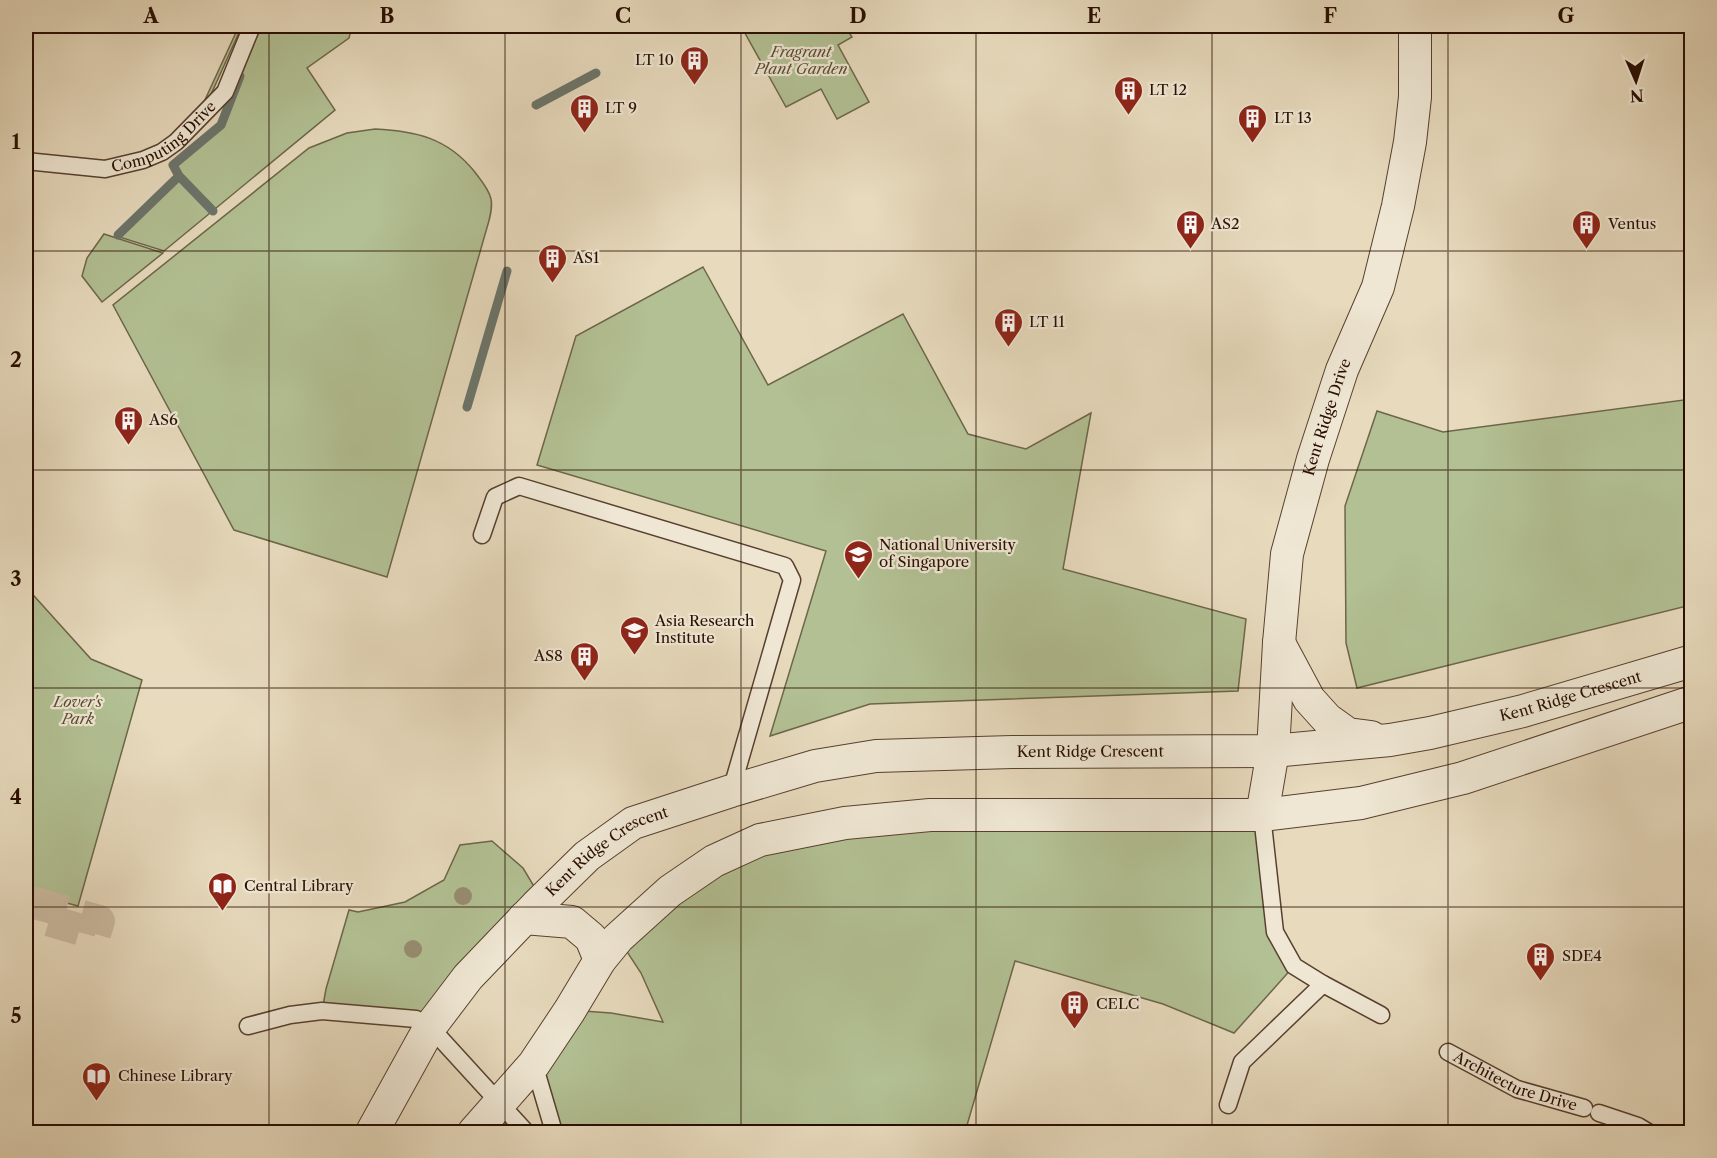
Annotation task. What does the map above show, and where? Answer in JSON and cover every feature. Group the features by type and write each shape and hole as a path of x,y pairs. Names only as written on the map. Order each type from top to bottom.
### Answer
{"street":[{"name":"Kent Ridge Drive","path":"1262,815 1273,751 1287,554 1312,459 1342,370 1378,287 1408,203 1410,142 1415,97 1415,26"},
{"path":"1279,643 1309,699 1327,719 1348,734 1390,740"},
{"name":"Kent Ridge Crescent","path":"372,1132 430,1027 468,977 587,856 633,823 815,766 876,756 1024,752 1273,751 1390,740 1523,711 1692,662"},
{"path":"474,1132 534,1064 600,960 618,938 670,891 714,861 760,840 845,823 930,815 1262,815 1361,803 1463,778 1692,702"},
{"name":"Kent Ridge Crescent","path":"524,918 572,922 591,938 600,960"}],"lane":[{"name":"Computing Drive","path":"26,161 105,169 143,160 162,152 176,142 225,92 252,26"},
{"path":"482,535 495,496 519,486 785,566 792,580 731,791"},
{"path":"1262,815 1275,932 1294,966 1381,1016"},
{"path":"1228,1105 1242,1062 1323,984"},
{"path":"248,1026 290,1015 322,1011 416,1019 430,1027 526,1132"},
{"name":"Architecture Drive","path":"1448,1052 1517,1089 1638,1126 1648,1132"},
{"path":"534,1064 554,1132"}],"green space":[{"path":"239,26 242,26 207,103 204,102"},
{"path":"261,26 352,26 349,38 307,68 335,110 164,251 116,236 180,172 173,165 221,125"},
{"name":"Fragrant Plant Garden","path":"741,26 845,26 852,37 838,45 869,102 837,119 821,89 786,107"},
{"path":"375,129 417,134 442,144 464,160 474,171 491,199 488,223 387,577 234,530 113,305 309,148 347,133"},
{"path":"104,234 163,253 102,302 82,276 87,258"},
{"path":"703,267 768,385 903,314 968,434 1026,449 1091,413 1063,569 1246,619 1238,691 870,704 770,736 826,551 537,465 576,336"},
{"path":"1691,399 1691,605 1357,688 1346,643 1345,506 1377,411 1443,432"},
{"name":"Lover's Park","path":"26,587 91,659 142,680 78,906 26,892"},
{"path":"1262,815 1275,932 1294,966 1234,1033 1163,1004 1015,961 965,1132 551,1132 534,1064 570,1010 611,1013 663,1022 641,973 618,938 670,891 845,823"},
{"path":"492,841 523,868 535,888 430,1027 322,1011 326,989 349,910 358,912 405,902 444,880 460,845"}],"waterway":[{"path":"536,105 596,73"},
{"path":"118,235 179,176 173,165 221,125 240,76"},
{"path":"179,176 213,211"},
{"path":"467,407 507,271"}],"tunnel":[{"path":"35,903 99,921 95,934 31,915 35,903"}],"place":[{"name":"LT 10","path":"695,86"},
{"name":"LT 12","path":"1128,116"},
{"name":"LT 9","path":"584,134"},
{"name":"LT 13","path":"1253,144"},
{"name":"AS2","path":"1190,250"},
{"name":"Ventus","path":"1587,250"},
{"name":"AS1","path":"552,284"},
{"name":"LT 11","path":"1008,348"},
{"name":"AS6","path":"128,446"},
{"name":"National University of Singapore","path":"858,580"},
{"name":"Asia Research Institute","path":"634,656"},
{"name":"AS8","path":"584,682"},
{"name":"Central Library","path":"223,912"},
{"name":"SDE4","path":"1541,982"},
{"name":"CELC","path":"1075,1030"},
{"name":"Chinese Library","path":"97,1102"}]}
